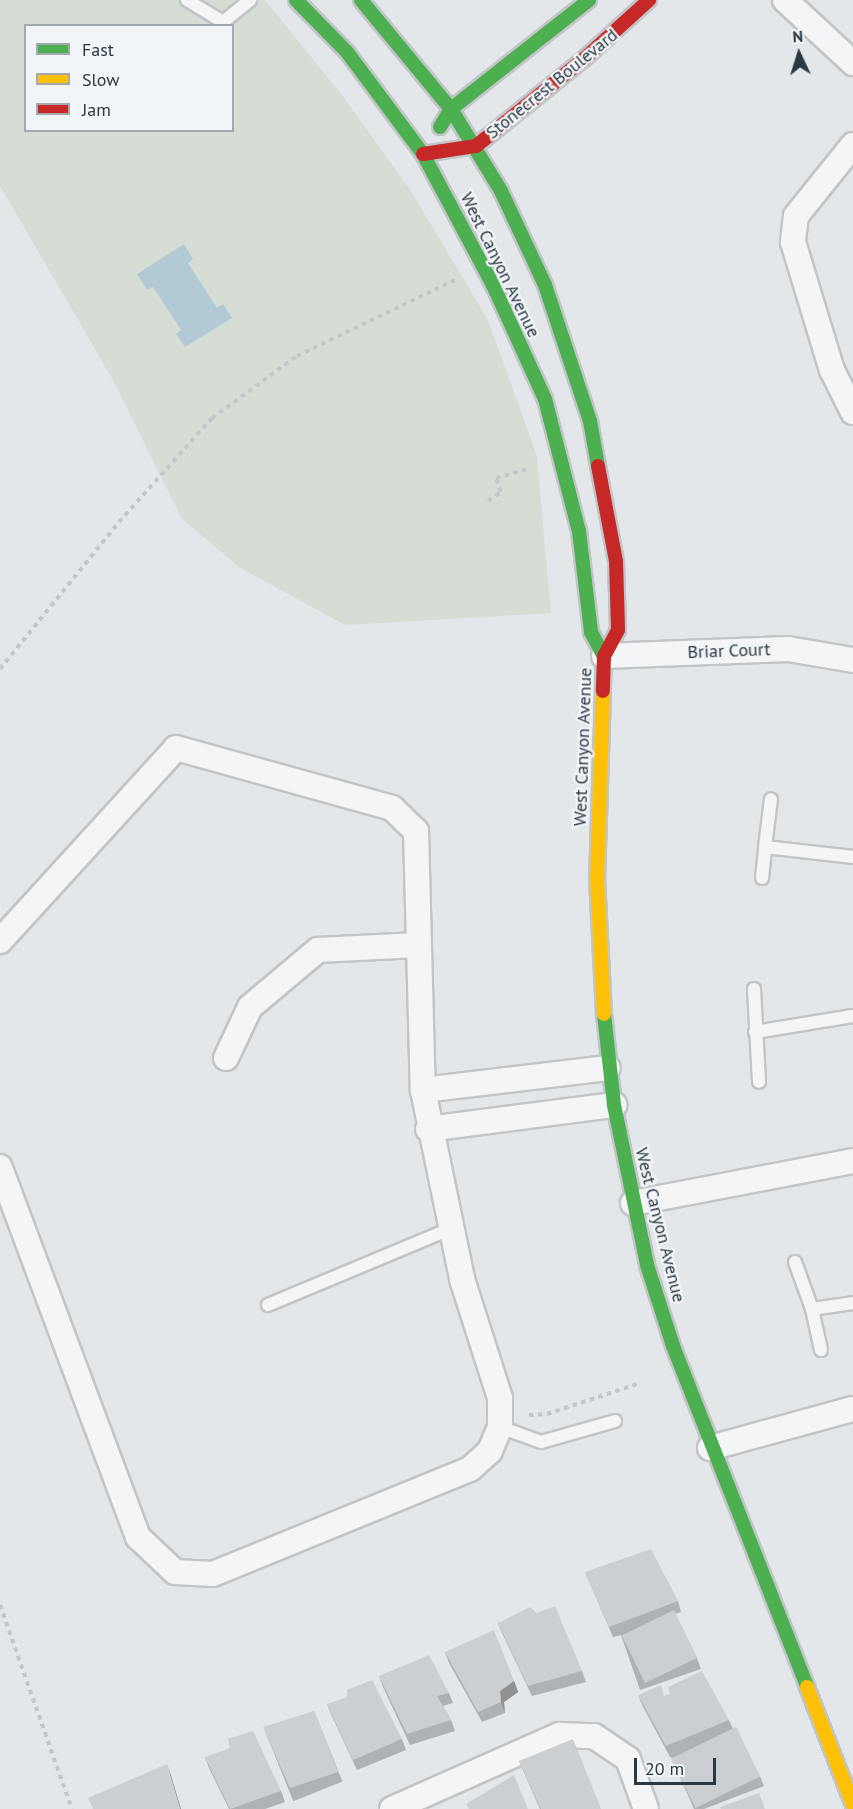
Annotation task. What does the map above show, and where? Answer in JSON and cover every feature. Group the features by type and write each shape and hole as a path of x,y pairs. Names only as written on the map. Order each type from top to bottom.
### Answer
{"street":[{"name":"West Canyon Avenue","path":"296,0 347,52 423,154 483,266 545,399 579,531 591,632 604,656"},
{"name":"West Canyon Avenue","path":"361,0 451,109 476,146 545,285 590,421 616,561 618,630 604,656 597,878 600,981 608,1068 614,1105 633,1203 657,1295 710,1448 853,1805"},
{"path":"423,154 451,109 589,0"},
{"name":"Stonecrest Boulevard","path":"423,154 476,146 584,59 649,0"},
{"path":"785,0 853,63"},
{"path":"853,145 796,216 793,242 832,370 853,412"},
{"name":"Briar Court","path":"604,656 788,649 853,660"},
{"path":"0,941 176,748 392,808 416,831 423,1090 428,1129 450,1229 500,1398 500,1428 490,1451 470,1469 213,1574 175,1572 138,1537 0,1167"},
{"path":"226,1058 250,1007 318,950 418,945"},
{"path":"423,1090 608,1068"},
{"path":"428,1129 614,1105"},
{"path":"633,1203 853,1161"},
{"path":"710,1448 853,1410"},
{"path":"392,1809 559,1735 594,1736 628,1759 646,1809"}],"lane":[{"path":"187,0 223,22 250,0"},
{"path":"762,878 771,799"},
{"path":"765,847 853,857"},
{"path":"754,989 759,1082"},
{"path":"755,1032 853,1016"},
{"path":"268,1305 450,1229"},
{"path":"795,1262 812,1309 821,1350"},
{"path":"812,1309 853,1302"},
{"path":"500,1428 541,1442 615,1421"}],"path":[{"path":"0,669 119,522 212,418 297,356 483,266"},
{"path":"488,501 501,492 496,478 532,467"},
{"path":"522,1415 547,1414 637,1384"},
{"path":"0,1605 72,1809"}],"shaded area":[{"path":"0,0 265,0 342,95 411,191 488,320 537,456 551,613 345,625 240,568 182,519 113,380 0,186"}],"water":[{"path":"184,244 193,259 188,263 217,308 223,304 232,318 185,347 176,334 181,330 153,287 147,290 137,274"}],"building":[{"path":"651,1549 678,1601 609,1627 585,1572"},
{"path":"555,1606 582,1671 528,1686 498,1623 530,1607 537,1613"},
{"path":"674,1610 697,1658 645,1683 622,1635"},
{"path":"494,1630 514,1681 500,1691 501,1702 478,1712 445,1652"},
{"path":"429,1655 449,1693 437,1696 451,1720 407,1734 379,1676"},
{"path":"702,1671 729,1720 666,1746 638,1695 661,1685 664,1696 670,1694 668,1687"},
{"path":"372,1680 402,1739 353,1760 327,1704 347,1697 347,1690"},
{"path":"314,1711 338,1772 290,1788 263,1727"},
{"path":"736,1727 760,1776 695,1808 671,1759"},
{"path":"253,1731 281,1791 230,1809 205,1757 230,1748 228,1739"},
{"path":"573,1739 601,1809 541,1809 519,1761"},
{"path":"167,1764 180,1809 93,1809 88,1798"},
{"path":"514,1775 528,1809 469,1809 466,1804"},
{"path":"759,1793 765,1809 721,1809 720,1807"}],"traffic: fast":[{"path":"296,0 347,52 423,154 493,285 545,399 579,531 591,632 604,656"},
{"path":"361,0 451,109 501,191 545,285 590,421 598,466"},
{"path":"440,127 451,109 589,0"},
{"path":"604,1014 614,1105 647,1265 673,1346 807,1687"}],"traffic: slow":[{"path":"603,691 597,877 604,1014"},
{"path":"807,1687 853,1805"}],"traffic: jam":[{"path":"423,154 476,146 584,59 649,0"},
{"path":"598,466 616,561 618,630 604,656 603,691"}]}
